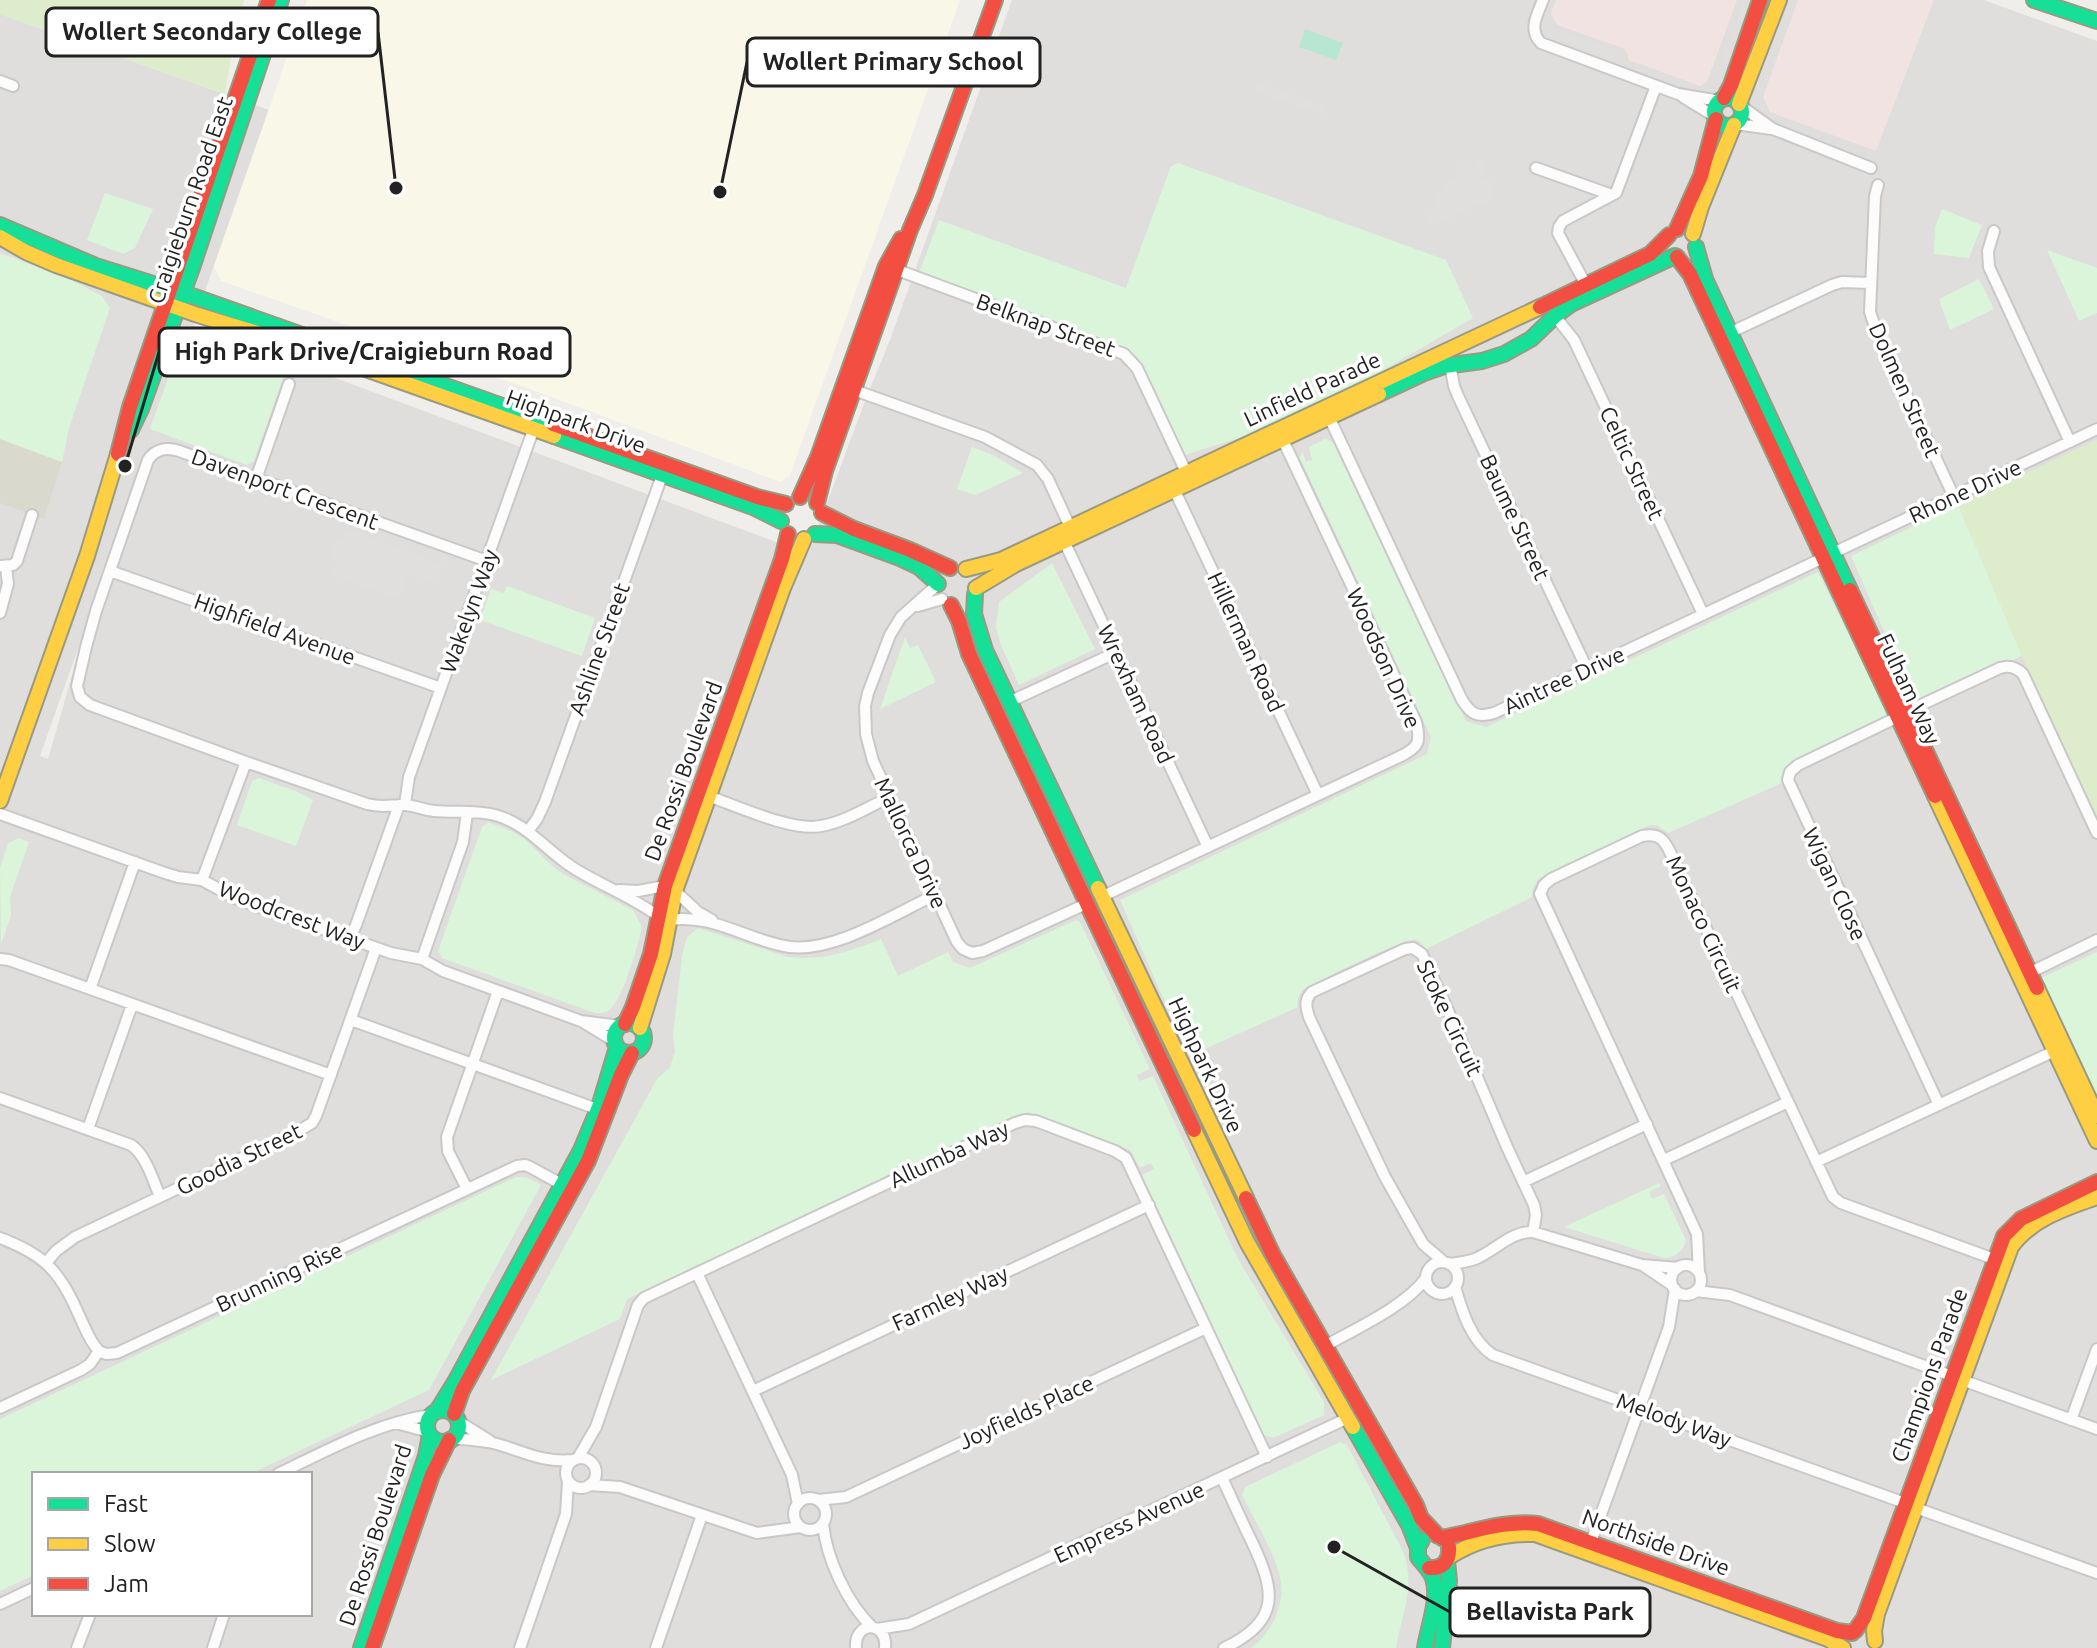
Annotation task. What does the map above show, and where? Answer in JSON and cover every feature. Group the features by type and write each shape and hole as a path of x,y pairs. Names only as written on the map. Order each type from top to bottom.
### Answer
{"street":[{"name":"Craigieburn Road East","path":"0,801 93,540 118,457 141,409 269,0"},
{"name":"Craigieburn Road East","path":"174,298 281,0"},
{"path":"793,500 806,497 841,524 911,550 937,564 966,569 974,577 975,591 962,605 942,593 919,567 900,558 837,535 798,539 784,528 783,509 793,500 818,457 891,268 920,210 995,0"},
{"path":"1543,0 1533,30 1541,43 1678,94 1733,99 1773,129"},
{"path":"1715,118 1715,107 1731,85 1760,0"},
{"path":"1694,241 1686,228 1673,232 1668,249 1676,257 1686,257 1694,241 1701,207 1735,124 1742,116 1740,105 1751,64 1779,0"},
{"path":"2034,0 2097,21"},
{"path":"0,81 13,86"},
{"path":"1586,285 1558,233 1559,227 1563,221 1616,193 1656,86"},
{"path":"1678,94 1722,125 1773,129 1871,168"},
{"name":"Linfield Parade","path":"975,591 1016,564 1650,254 1673,232 1694,195 1712,142 1715,118"},
{"path":"1536,168 1612,195"},
{"name":"Dolmen Street","path":"1878,185 1870,312 1954,497"},
{"path":"0,225 174,298"},
{"path":"1994,231 1988,251 1989,267 2070,442"},
{"path":"0,237 47,261 174,298"},
{"name":"Fulham Way","path":"1694,241 1725,335"},
{"name":"Linfield Parade","path":"966,569 1001,560 1186,472 1329,417 1432,369 1504,354 1531,339 1574,303 1676,257"},
{"name":"Fulham Way","path":"1676,257 1690,274 1725,335 2025,975 2097,1141"},
{"path":"809,537 822,525 820,508 825,471 854,390 891,268"},
{"name":"Belknap Street","path":"891,268 1124,354 1137,368 1186,472"},
{"path":"1725,335 1832,285 1842,282 1871,283"},
{"name":"Highpark Drive","path":"174,298 304,347 664,470 753,507 784,528"},
{"name":"Celtic Street","path":"1555,316 1574,340 1703,614"},
{"name":"Baume Street","path":"1450,364 1458,396 1587,669"},
{"path":"256,479 289,384"},
{"path":"854,390 985,437 1037,465 1048,479 1070,527"},
{"name":"Aintree Drive","path":"1329,417 1462,700 1470,712 1481,716 1494,713 1828,556"},
{"name":"Wakelyn Way","path":"350,938 402,805 409,777 536,424"},
{"name":"Rhone Drive","path":"1828,556 2097,429"},
{"name":"Woodson Drive","path":"1101,897 1412,750 1418,742 1418,731 1280,434"},
{"name":"Davenport Crescent","path":"487,561 173,449 163,449 148,460 90,628 77,686 80,697 90,705 367,804 492,814 505,818 528,831 568,865 663,918"},
{"name":"Highpark Drive","path":"664,470 774,502 793,500"},
{"name":"Ashline Street","path":"528,831 545,802 664,470"},
{"name":"Hillerman Road","path":"1174,489 1318,795"},
{"path":"0,613 8,584 3,566 13,565 17,561 32,515"},
{"name":"De Rossi Boulevard","path":"622,1025 633,1007 646,970 670,888 782,559 784,528"},
{"name":"De Rossi Boulevard","path":"670,888 708,796 790,567 809,537"},
{"name":"Wrexham Road","path":"1064,541 1208,847"},
{"path":"942,593 942,574 950,568"},
{"name":"Highfield Avenue","path":"110,571 441,688"},
{"name":"Highpark Drive","path":"975,591 973,607 976,627 1009,702 1266,1243 1421,1518 1440,1537"},
{"name":"Highpark Drive","path":"942,593 960,625 969,654 1247,1242 1409,1525 1418,1548"},
{"name":"Mallorca Drive","path":"942,593 909,610 895,625 865,706 869,749 935,895 960,946 972,953 983,951 1086,904"},
{"path":"1009,702 1117,652"},
{"path":"1903,714 2000,668 2010,666 2019,670 2097,833"},
{"name":"Wigan Close","path":"1903,714 1798,765 1790,772 1788,780 1939,1105"},
{"path":"202,880 246,762"},
{"path":"708,796 807,827 831,824 890,797"},
{"path":"422,959 463,842 467,813"},
{"name":"Woodcrest Way","path":"0,814 178,877 202,880 237,899 376,948 422,959 443,971 581,1021 616,1044"},
{"name":"Monaco Circuit","path":"1700,1274 1697,1234 1540,894 1551,879 1650,834 1661,838 1669,850 1830,1193 1841,1203 1994,1259"},
{"path":"90,989 135,862"},
{"path":"617,890 670,888 717,924"},
{"path":"663,918 691,918 717,924 780,945 815,946 843,939 935,895"},
{"name":"De Rossi Boulevard","path":"640,1028 663,954 663,918"},
{"path":"2025,975 2097,940"},
{"name":"Goodia Street","path":"46,1263 75,1237 312,1123 376,948"},
{"name":"Stoke Circuit","path":"1447,1263 1423,1244 1385,1177 1309,1017 1306,999 1312,992 1398,951 1409,948 1418,950 1428,966 1536,1210 1533,1232"},
{"path":"0,959 331,1075"},
{"path":"467,1189 448,1151 447,1137 498,991"},
{"path":"88,1129 132,1005"},
{"path":"351,1020 597,1109"},
{"name":"Woodcrest Way","path":"581,1021 622,1025"},
{"path":"429,1433 427,1423 455,1382 583,1148 616,1044 615,1032 622,1025 633,1023 640,1028 644,1041 640,1049 632,1053 624,1052 616,1044"},
{"path":"1816,1162 2059,1049"},
{"name":"Fulham Way","path":"2059,1049 2097,1116"},
{"path":"450,1439 458,1431 456,1418 462,1391 588,1161 632,1053"},
{"path":"0,1098 137,1149 160,1197"},
{"path":"1664,1160 1788,1102"},
{"name":"Allumba Way","path":"593,1465 596,1427 638,1305 649,1295 1025,1120 1036,1121 1120,1153 1129,1163 1267,1457"},
{"path":"1523,1182 1647,1124"},
{"name":"Brunning Rise","path":"0,1408 81,1370 90,1364 99,1351 117,1353 520,1165 530,1167 563,1185"},
{"name":"Champions Parade","path":"1878,1645 1874,1631 1877,1614 1911,1505 2004,1236 2021,1219 2097,1182"},
{"name":"Champions Parade","path":"1957,1378 2015,1240 2034,1224 2097,1197"},
{"name":"Farmley Way","path":"753,1391 1149,1205"},
{"path":"1404,1300 1447,1293 1475,1259 1520,1233 1533,1232 1642,1265 1692,1266 1730,1295 2097,1429"},
{"path":"0,1238 27,1249 46,1263 63,1282 99,1351"},
{"path":"1589,1548 1669,1327 1674,1287 1672,1276 1698,1242"},
{"name":"Stoke Circuit","path":"1423,1244 1426,1275"},
{"path":"1310,1355 1404,1300 1420,1286 1433,1264 1475,1259"},
{"path":"1447,1263 1456,1270 1456,1283"},
{"path":"1642,1265 1683,1294 1730,1295"},
{"path":"697,1273 792,1475 795,1519 828,1553"},
{"path":"1669,1327 1701,1283 1700,1274"},
{"path":"1426,1275 1429,1288 1437,1294"},
{"name":"Melody Way","path":"1456,1283 1462,1312"},
{"name":"Melody Way","path":"1437,1294 1450,1300 1462,1312 1481,1344 1493,1355 2097,1573"},
{"name":"Joyfields Place","path":"815,1499 846,1497 1206,1328"},
{"path":"2071,1420 2097,1349"},
{"path":"282,1472 372,1430 446,1410 495,1444"},
{"path":"1348,1418 1362,1410"},
{"name":"Empress Avenue","path":"856,1640 867,1628 909,1624 1348,1418"},
{"path":"394,1423 429,1433 439,1441 450,1439 495,1444 541,1459 588,1460 620,1487"},
{"name":"Allumba Way","path":"576,1459 596,1427"},
{"name":"De Rossi Boulevard","path":"361,1648 426,1456 429,1433"},
{"name":"De Rossi Boulevard","path":"372,1648 437,1461 450,1439"},
{"path":"541,1459 576,1487 620,1487 757,1533 815,1529 824,1521"},
{"path":"520,1648 566,1514 567,1467 576,1459"},
{"path":"566,1514 595,1477 593,1465"},
{"path":"792,1475 825,1508 828,1553 852,1603 885,1636 885,1647"},
{"path":"1222,1478 1264,1567 1269,1587 1266,1609 1255,1628 1238,1642 1224,1648"},
{"name":"Joyfields Place","path":"824,1521 846,1497"},
{"path":"772,1531 796,1506 807,1498 815,1499"},
{"name":"Champions Parade","path":"1844,1648 1846,1638 1864,1618 1911,1505"},
{"path":"656,1648 702,1515"},
{"name":"Northside Drive","path":"1440,1537 1530,1522 1844,1648"},
{"name":"Northside Drive","path":"1448,1559 1472,1544 1525,1533 1589,1548 1829,1628 1867,1632 1878,1645"},
{"path":"1442,1648 1449,1546 1440,1537 1428,1537 1420,1543 1417,1553 1420,1562 1429,1568 1439,1568 1448,1559"},
{"path":"1425,1648 1435,1593 1429,1568"},
{"path":"0,1604 32,1589"},
{"path":"846,1648 856,1640 852,1603"},
{"path":"77,1648 89,1616"},
{"path":"213,1648 223,1616"},
{"name":"Empress Avenue","path":"885,1647 909,1624"}],"shaded area":[{"path":"307,0 960,0 790,475 781,482 516,384 221,281 214,266"},
{"path":"1012,0 1984,0 2097,41 2097,1648 0,1648 0,14 269,110 193,325 808,554 890,340","holes":["82,641 48,759 40,756"]},
{"path":"1556,0 1737,0 1707,82 1700,86 1629,60 1625,49 1557,25 1551,13"},
{"path":"1798,0 1934,0 1876,151 1770,112 1763,97"},
{"path":"1743,6 1753,22 1732,82 1722,64"},
{"path":"1562,31 1616,51 1613,59 1559,40"},
{"path":"1260,83 1326,107 1323,115 1257,91"},
{"path":"1476,160 1486,163 1481,179 1495,184 1489,200 1435,225 1427,222 1437,196 1448,191 1442,185 1456,177 1456,170 1465,162 1472,170"},
{"path":"0,439 62,462 44,519 0,503"},
{"path":"348,531 443,565 437,583 408,573 399,599 332,575 338,560 330,557 337,537 345,539"}],"green space":[{"path":"0,0 244,0 225,94 0,14"},
{"path":"1305,29 1343,43 1336,60 1299,47"},
{"path":"1178,163 1446,260 1473,318 1299,419 1185,455 1143,366 1128,350 919,273 939,220 1126,288 1171,166"},
{"path":"105,193 153,209 135,248 123,254 87,240"},
{"path":"1942,209 1982,225 1969,258 1934,254 1935,227"},
{"path":"2047,250 2097,268 2097,313 2079,321"},
{"path":"0,253 68,278 102,296 110,308 69,428 62,462 0,439"},
{"path":"1979,279 1994,309 1950,330 1939,299"},
{"path":"193,331 255,354 284,359 287,366 254,461 247,465 150,429 186,334"},
{"path":"1325,439 1333,442 1466,721 1486,727 1818,572 1889,717 1792,762 1782,783 1668,833 1657,825 1650,825 1538,879 1532,897 1426,949 1420,942 1411,940 1357,963 1303,990 1298,998 1298,1007 1189,1056 1120,900 1427,754 1431,737 1300,458 1302,451 1306,462 1312,460 1309,447"},
{"path":"2097,440 2097,818 2022,656 1958,505"},
{"path":"972,447 995,456 1023,473 975,495 957,489"},
{"path":"1958,505 2022,656 1916,704 1851,556"},
{"path":"1052,563 1095,649 1019,685 996,628 999,602"},
{"path":"507,586 595,618 582,656 480,620 491,589 504,593"},
{"path":"905,637 910,648 918,645 936,682 880,709"},
{"path":"259,778 313,800 296,846 237,825 252,781"},
{"path":"488,822 525,839 563,874 633,910 642,927 624,986 608,1011 595,1013 442,958 438,951 482,827"},
{"path":"19,838 29,842 10,897 11,915 1,944 0,868 8,843"},
{"path":"1076,920 1080,922 1150,1069 1137,1075 1140,1081 1153,1076 1238,1259 1324,1402 1324,1415 1273,1438 1264,1435 1142,1175 1154,1169 1151,1163 1140,1168 1130,1150 1028,1112 627,1299 620,1319 491,1380 657,1079 670,1067 675,1052 673,1035 682,956 687,937 698,928 788,957 801,958 836,954 881,939 898,976 948,952 953,962 970,968"},
{"path":"2097,952 2097,1103 2039,979"},
{"path":"516,1177 526,1177 541,1185 429,1390 254,1472 32,1472 32,1576 0,1591 0,1419"},
{"path":"1659,1183 1661,1186 1649,1192 1652,1199 1664,1194 1686,1240 1684,1247 1675,1255 1664,1258 1564,1227"},
{"path":"1340,1442 1347,1445 1407,1564 1407,1600 1396,1648 1251,1648 1265,1635 1275,1619 1281,1582 1275,1561 1242,1495 1245,1487"}],"traffic: fast":[{"path":"131,430 192,268 281,0"},
{"path":"2034,0 2097,21"},
{"path":"1728,98 1738,102 1742,112 1738,122 1728,126 1718,122 1714,112 1718,102 1728,98"},
{"path":"0,225 96,266 195,297 553,424"},
{"path":"1696,247 1705,279 1850,590"},
{"path":"1379,394 1444,366 1482,361 1504,354 1531,339 1571,304 1675,256"},
{"path":"554,436 753,507 781,521"},
{"path":"815,534 837,535 900,558 919,567 938,584"},
{"path":"975,594 974,614 985,650 1098,888"},
{"path":"629,1023 640,1027 644,1038 640,1049 629,1053 618,1049 614,1038 618,1027 629,1023"},
{"path":"437,1411 581,1150 599,1107 617,1047"},
{"path":"443,1410 454,1415 459,1426 454,1437 443,1442 432,1437 427,1426 432,1415 443,1410"},
{"path":"1353,1427 1409,1525 1418,1548"},
{"path":"361,1648 426,1456 430,1435"},
{"path":"1422,1540 1418,1557 1432,1575 1435,1586 1425,1648"},
{"path":"1442,1648 1449,1581 1447,1561"}],"traffic: slow":[{"path":"1739,104 1779,0"},
{"path":"1693,234 1734,125"},
{"path":"0,237 56,265 198,315 304,347 554,436"},
{"path":"966,569 1001,560 1540,307"},
{"path":"976,588 1016,564 1379,394"},
{"path":"0,801 87,556 118,454"},
{"path":"640,1028 663,954 675,891 783,588 804,539"},
{"path":"1935,796 2097,1141"},
{"path":"1098,888 1246,1198"},
{"path":"2037,988 2097,1116"},
{"path":"1194,1130 1247,1242 1353,1427"},
{"path":"1875,1641 1877,1614 2011,1247 2039,1222 2097,1197"},
{"path":"1449,1557 1490,1539 1535,1534 1828,1639 1843,1648"}],"traffic: jam":[{"path":"118,454 130,407 269,0"},
{"path":"817,503 825,471 910,230 995,0"},
{"path":"1724,98 1760,0"},
{"path":"1677,229 1701,176 1716,119"},
{"path":"1540,307 1650,254 1669,235"},
{"path":"800,497 818,457 886,266 901,239"},
{"path":"1677,257 1690,274 1935,796"},
{"path":"553,424 757,497 786,504"},
{"path":"822,513 950,568"},
{"path":"625,1024 651,954 665,886 782,559 788,534"},
{"path":"1850,590 2037,988"},
{"path":"951,605 969,654 1194,1130"},
{"path":"454,1414 462,1391 588,1161 632,1053"},
{"path":"1855,1631 1864,1618 2004,1236 2021,1219 2097,1182"},
{"path":"1246,1198 1273,1255 1421,1518 1438,1536"},
{"path":"372,1648 432,1475 449,1440"},
{"path":"1442,1538 1502,1525 1538,1524 1837,1631 1852,1633"},
{"path":"1429,1568 1445,1563 1449,1547"}],"place":[{"name":"Wollert Secondary College","path":"396,188"},
{"name":"Wollert Primary School","path":"720,192"},
{"name":"High Park Drive/Craigieburn Road","path":"125,466"},
{"name":"Bellavista Park","path":"1334,1547"}]}
